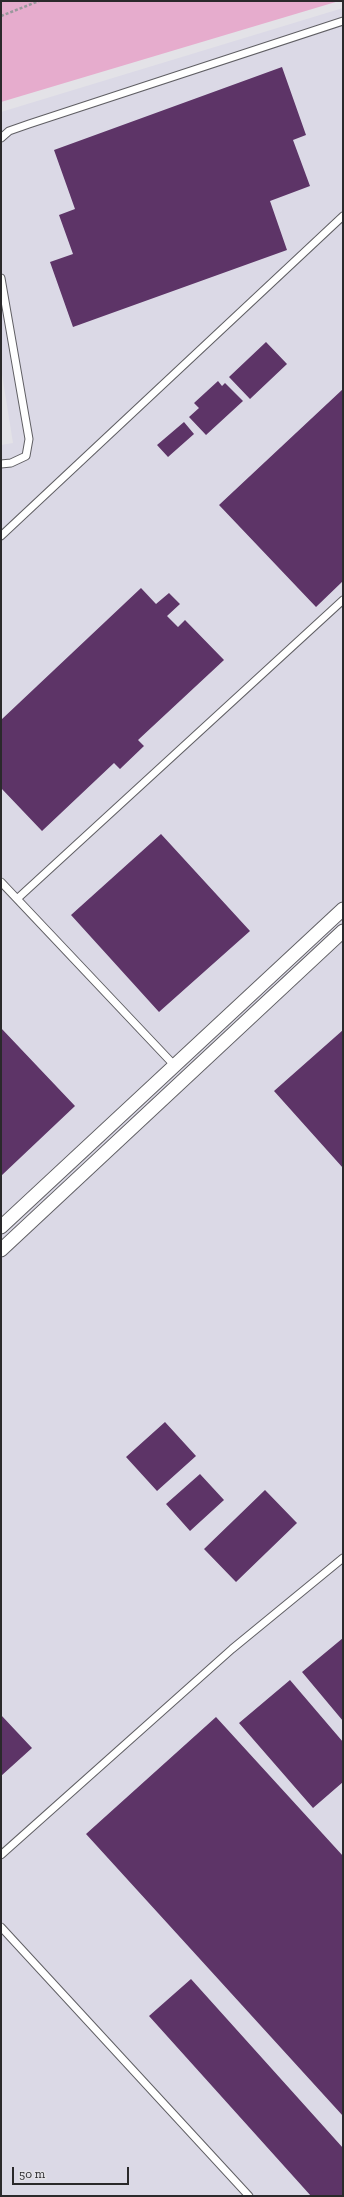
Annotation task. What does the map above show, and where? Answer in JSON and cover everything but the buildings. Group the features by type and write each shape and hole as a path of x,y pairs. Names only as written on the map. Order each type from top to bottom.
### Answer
{"street":[{"path":"1,1227 343,909"},
{"path":"1,1250 343,932"}],"lane":[{"path":"1,138 9,131 29,124 343,21"},
{"path":"1,536 343,216"},
{"path":"1,278 29,439 26,456 11,463 1,464"},
{"path":"17,899 343,600"},
{"path":"1,882 175,1066"},
{"path":"1,1855 232,1649 343,1558"},
{"path":"1,1927 249,2196"}],"path":[{"path":"1,16 39,1"}],"shaded area":[{"path":"1,1 339,1 1,102"},
{"path":"343,8 343,2196 1,2196 1,445 13,443 1,368 1,112"}]}
